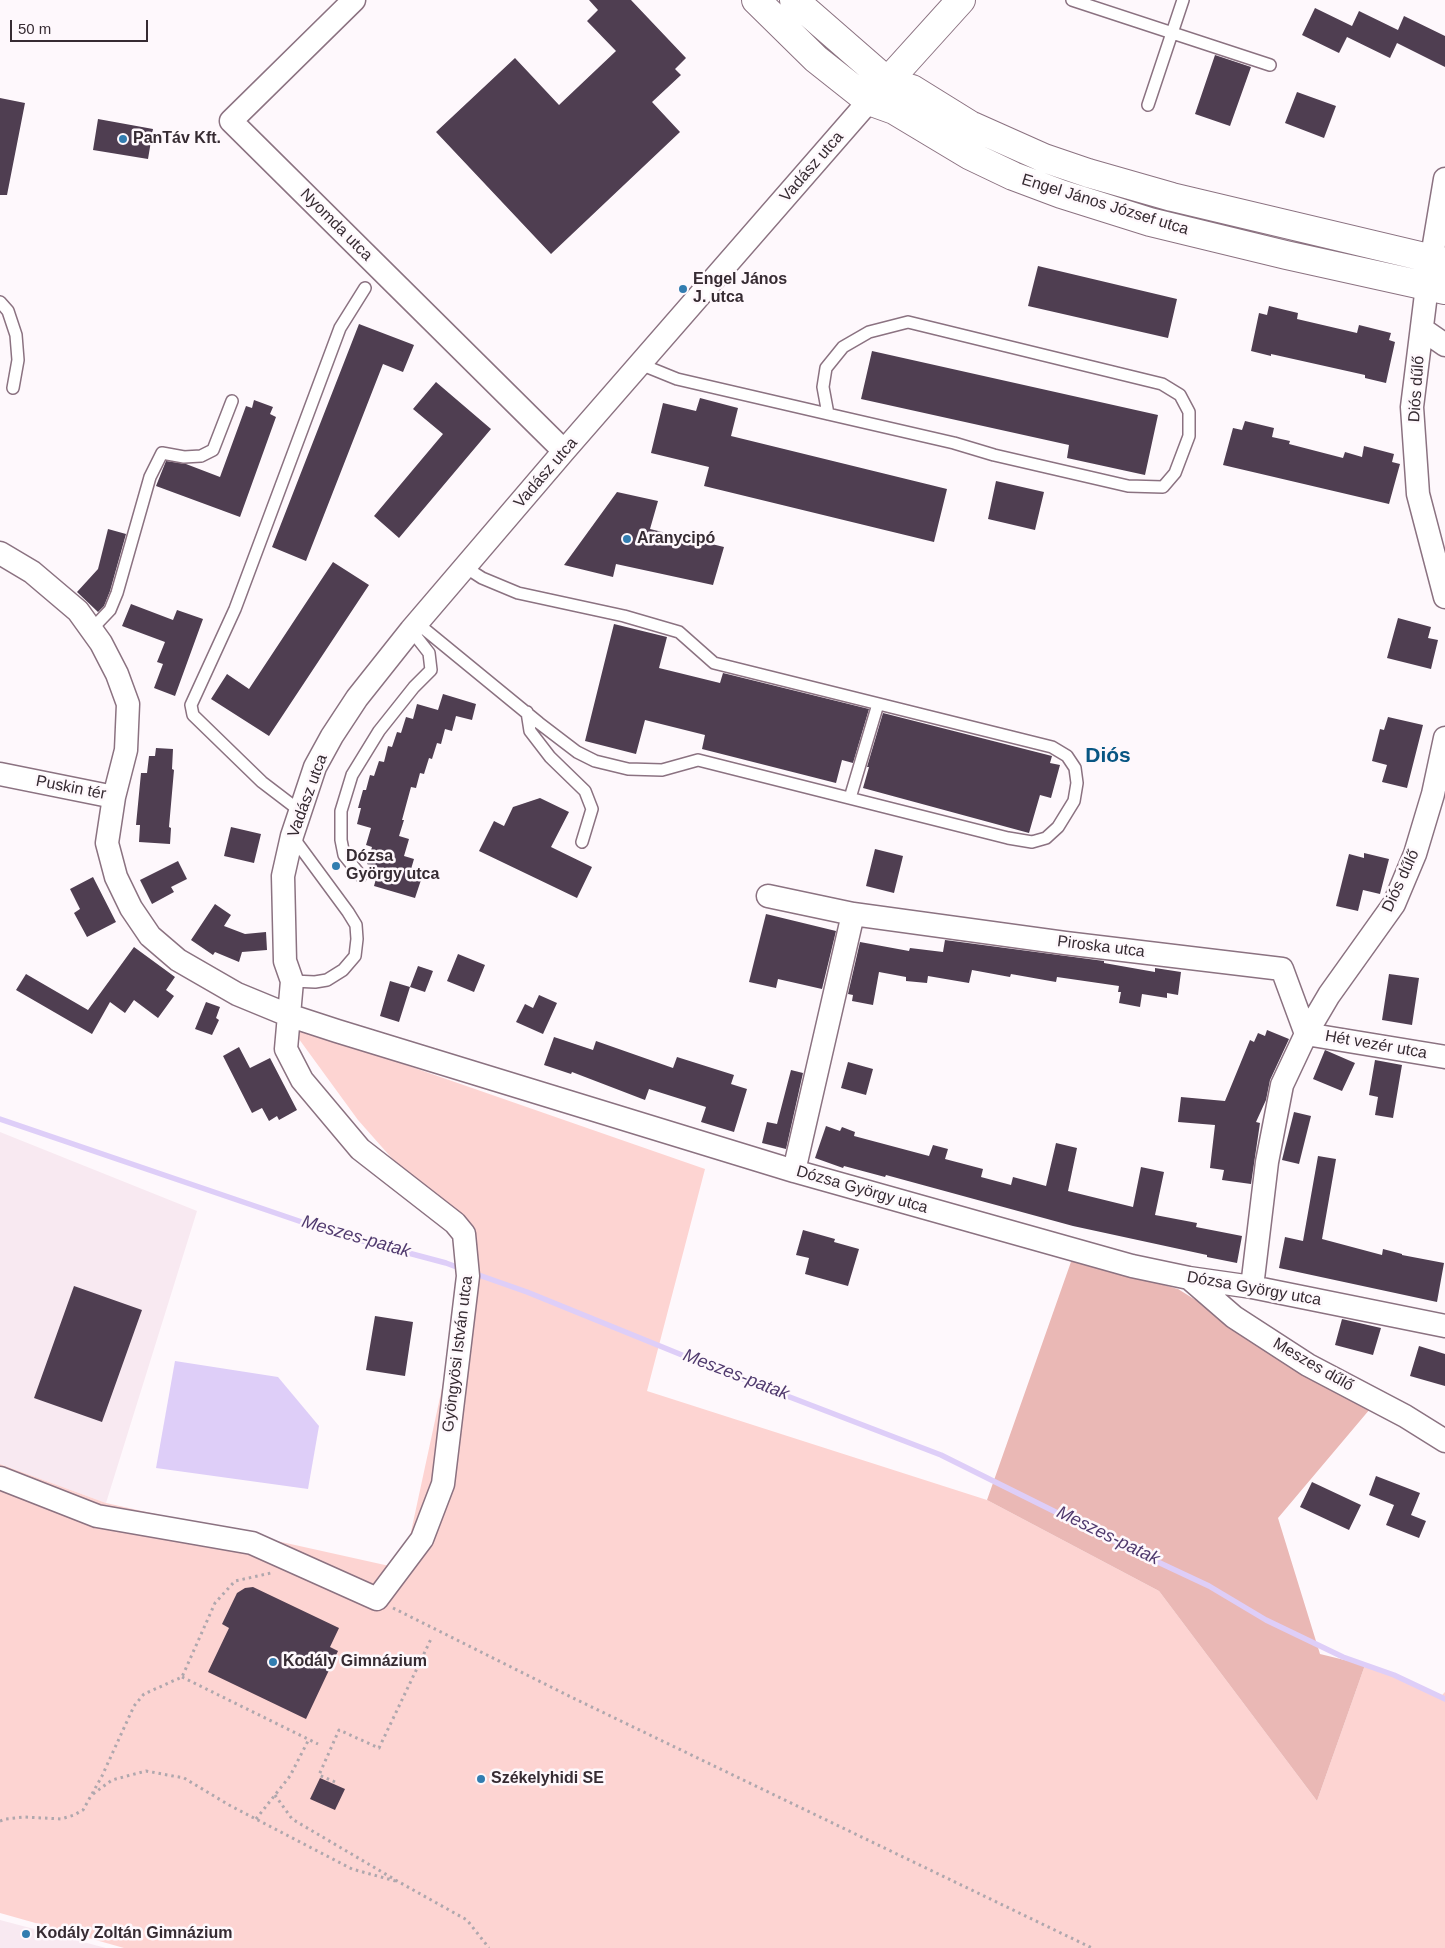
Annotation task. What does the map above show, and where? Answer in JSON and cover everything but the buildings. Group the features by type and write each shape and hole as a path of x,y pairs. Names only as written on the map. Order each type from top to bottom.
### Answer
{"street":[{"name":"Nyomda utca","path":"354,0 231,121 564,451"},
{"name":"Engel János József utca","path":"756,0 816,59 869,101 894,110 978,159 1012,176 1061,194 1150,222 1286,256 1436,288"},
{"name":"Engel János József utca","path":"794,0 888,81 912,89 978,129 1044,158 1088,173 1172,197 1438,261"},
{"name":"Vadász utca","path":"288,1015 292,981 286,961 284,876 292,836 315,767 332,736 357,698 414,626 564,451 869,101 961,0"},
{"name":"Diós dűlő","path":"1445,179 1436,288 1422,329 1412,407 1418,494 1445,597"},
{"path":"1422,329 1445,345"},
{"name":"Puskin tér","path":"0,553 32,572 78,611 101,643 117,674 128,704 126,750 114,797 0,774"},
{"name":"Diós dűlő","path":"1306,1034 1329,995 1394,904 1415,854 1433,794 1445,738"},
{"path":"114,797 108,843 116,877 131,908 150,936 178,960 237,994 288,1015"},
{"path":"768,896 853,914 794,1171"},
{"name":"Piroska utca","path":"853,914 1065,943 1282,969 1306,1034"},
{"name":"Dózsa György utca","path":"288,1015 794,1171 1132,1266 1189,1278 1252,1287 1445,1326"},
{"name":"Gyöngyösi István utca","path":"288,1015 286,1049 302,1080 360,1149 456,1223 464,1234 468,1269 443,1484 422,1539 377,1600"},
{"path":"1252,1287 1267,1162 1282,1085 1306,1034"},
{"name":"Hét vezér utca","path":"1306,1034 1445,1057"},
{"name":"Meszes dűlő","path":"1189,1278 1234,1317 1308,1365 1405,1416 1445,1441"},
{"path":"0,1478 98,1516 252,1542 377,1600"}],"lane":[{"path":"1072,0 1270,65"},
{"path":"1148,105 1184,0"},
{"path":"300,811 262,782 193,715 191,705 235,609 340,328 365,288"},
{"path":"0,302 8,311 16,335 18,360 13,388"},
{"path":"640,364 677,379 828,414 954,443 994,455 1128,486 1163,487 1175,473 1189,436 1190,412 1180,396 1162,384 908,322 869,332 843,347 826,368 823,387 828,414"},
{"path":"92,630 110,610 117,593 150,477 162,453 184,457 201,456 213,450 232,401"},
{"path":"414,626 577,752 595,761 628,769 662,770 698,760 1008,838 1032,842 1046,838 1058,828 1074,801 1077,783 1075,768 1067,756 1052,747 714,664 679,632 624,616 518,593 482,578 465,567"},
{"path":"361,876 344,855 340,840 341,811 352,775 379,731 414,687 431,670 429,653 414,626"},
{"path":"850,798 878,704"},
{"path":"527,712 530,731 550,757 585,791 592,809 582,842"},
{"path":"292,836 348,912 356,925 357,939 355,956 343,970 327,980 315,982 292,981"}],"path":[{"path":"0,1821 25,1817 61,1819 74,1816 83,1810 102,1776 134,1706 144,1694 182,1677 214,1602 235,1581 298,1564"},
{"path":"377,1600 580,1701 1092,1948"},
{"path":"335,1782 320,1775 339,1730 379,1748 431,1639"},
{"path":"182,1677 318,1744"},
{"path":"256,1820 290,1776 309,1739"},
{"path":"91,1796 112,1780 146,1771 184,1778 256,1820 352,1870 399,1882"},
{"path":"275,1795 292,1819 467,1920 489,1948"}],"shaded area":[{"path":"288,1024 705,1169 647,1391 987,1500 1159,1591 1317,1801 1365,1665 1442,1695 1445,1692 1445,1948 124,1948 0,1913 0,1464 106,1503 403,1569 472,1249 358,1120"},
{"path":"0,1132 197,1211 106,1503 0,1464"},
{"path":"1072,1259 1178,1289 1370,1409 1278,1518 1320,1654 1365,1665 1317,1801 1159,1591 987,1500"},
{"path":"175,1361 278,1377 319,1426 308,1489 156,1468"},
{"name":"Kodály Zoltán Gimnázium","path":"0,1920 106,1948 0,1948"}],"waterway":[{"name":"Meszes-patak","path":"0,1119 337,1234 462,1269"},
{"name":"Meszes-patak","path":"473,1273 527,1292 714,1368 941,1455 1209,1586 1266,1620 1343,1657 1394,1675 1445,1699"}],"place":[{"name":"PanTáv Kft.","path":"123,139"},
{"name":"Engel János J. utca","path":"683,289"},
{"name":"Aranycipó","path":"627,539"},
{"name":"Dózsa György utca","path":"336,866"},
{"name":"Kodály Gimnázium","path":"273,1662"},
{"name":"Székelyhidi SE","path":"481,1779"},
{"name":"Kodály Zoltán Gimnázium","path":"26,1934"}],"district":[{"name":"Diós","path":"1108,756"}]}
